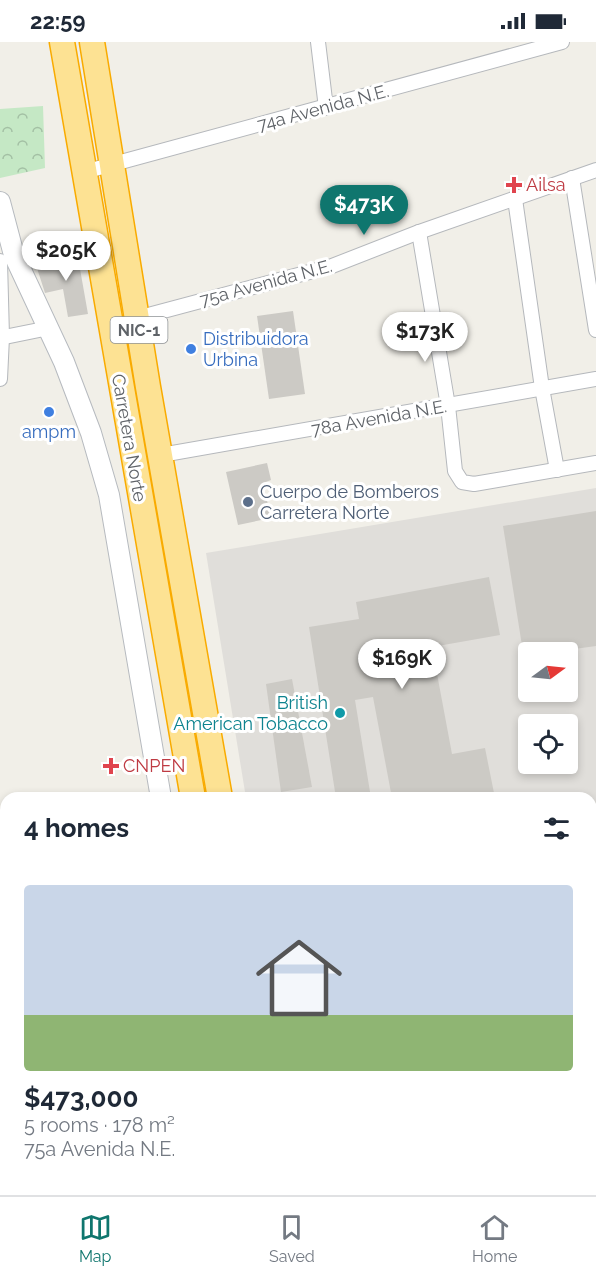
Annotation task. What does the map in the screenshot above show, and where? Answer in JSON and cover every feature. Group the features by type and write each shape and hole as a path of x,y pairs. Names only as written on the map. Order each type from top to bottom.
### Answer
{"highway":[{"name":"Carretera Norte","path":"62,42 191,792"},
{"name":"Carretera Norte","path":"92,42 219,792"}],"street":[{"path":"318,42 326,108"},
{"name":"74a Avenida N.E.","path":"84,172 562,42"},
{"name":"75a Avenida N.E.","path":"137,318 332,266 419,231 596,170"},
{"path":"572,178 596,330"},
{"path":"515,199 542,388 557,470"},
{"path":"0,202 5,258 0,380"},
{"path":"419,231 448,406 455,471 462,482 474,484 596,463"},
{"path":"5,258 49,328 91,432 109,495 160,792"},
{"path":"1,338 49,328"},
{"name":"78a Avenida N.E.","path":"161,455 596,379"}],"shaded area":[{"path":"596,488 596,792 245,792 206,553"}],"green space":[{"path":"43,106 45,168 0,178 0,109"}],"building":[{"path":"77,252 88,314 68,317 63,289 45,293 36,265 58,262 57,254"},
{"path":"293,311 305,394 269,399 257,316"},
{"path":"267,463 271,480 263,483 271,518 238,525 226,472"},
{"path":"596,511 596,646 578,649 578,642 521,642 503,526"},
{"path":"489,577 500,635 432,647 452,754 485,748 494,792 391,792 373,697 355,700 370,792 335,792 309,627 359,619 356,602"},
{"path":"292,679 312,787 281,792 266,684"}],"place":[{"name":"Ailsa","path":"514,185"},
{"name":"Distribuidora Urbina","path":"191,349"},
{"name":"ampm","path":"49,412"},
{"name":"Cuerpo de Bomberos Carretera Norte","path":"248,502"},
{"name":"British American Tobacco","path":"340,713"},
{"name":"CNPEN","path":"111,766"}]}
